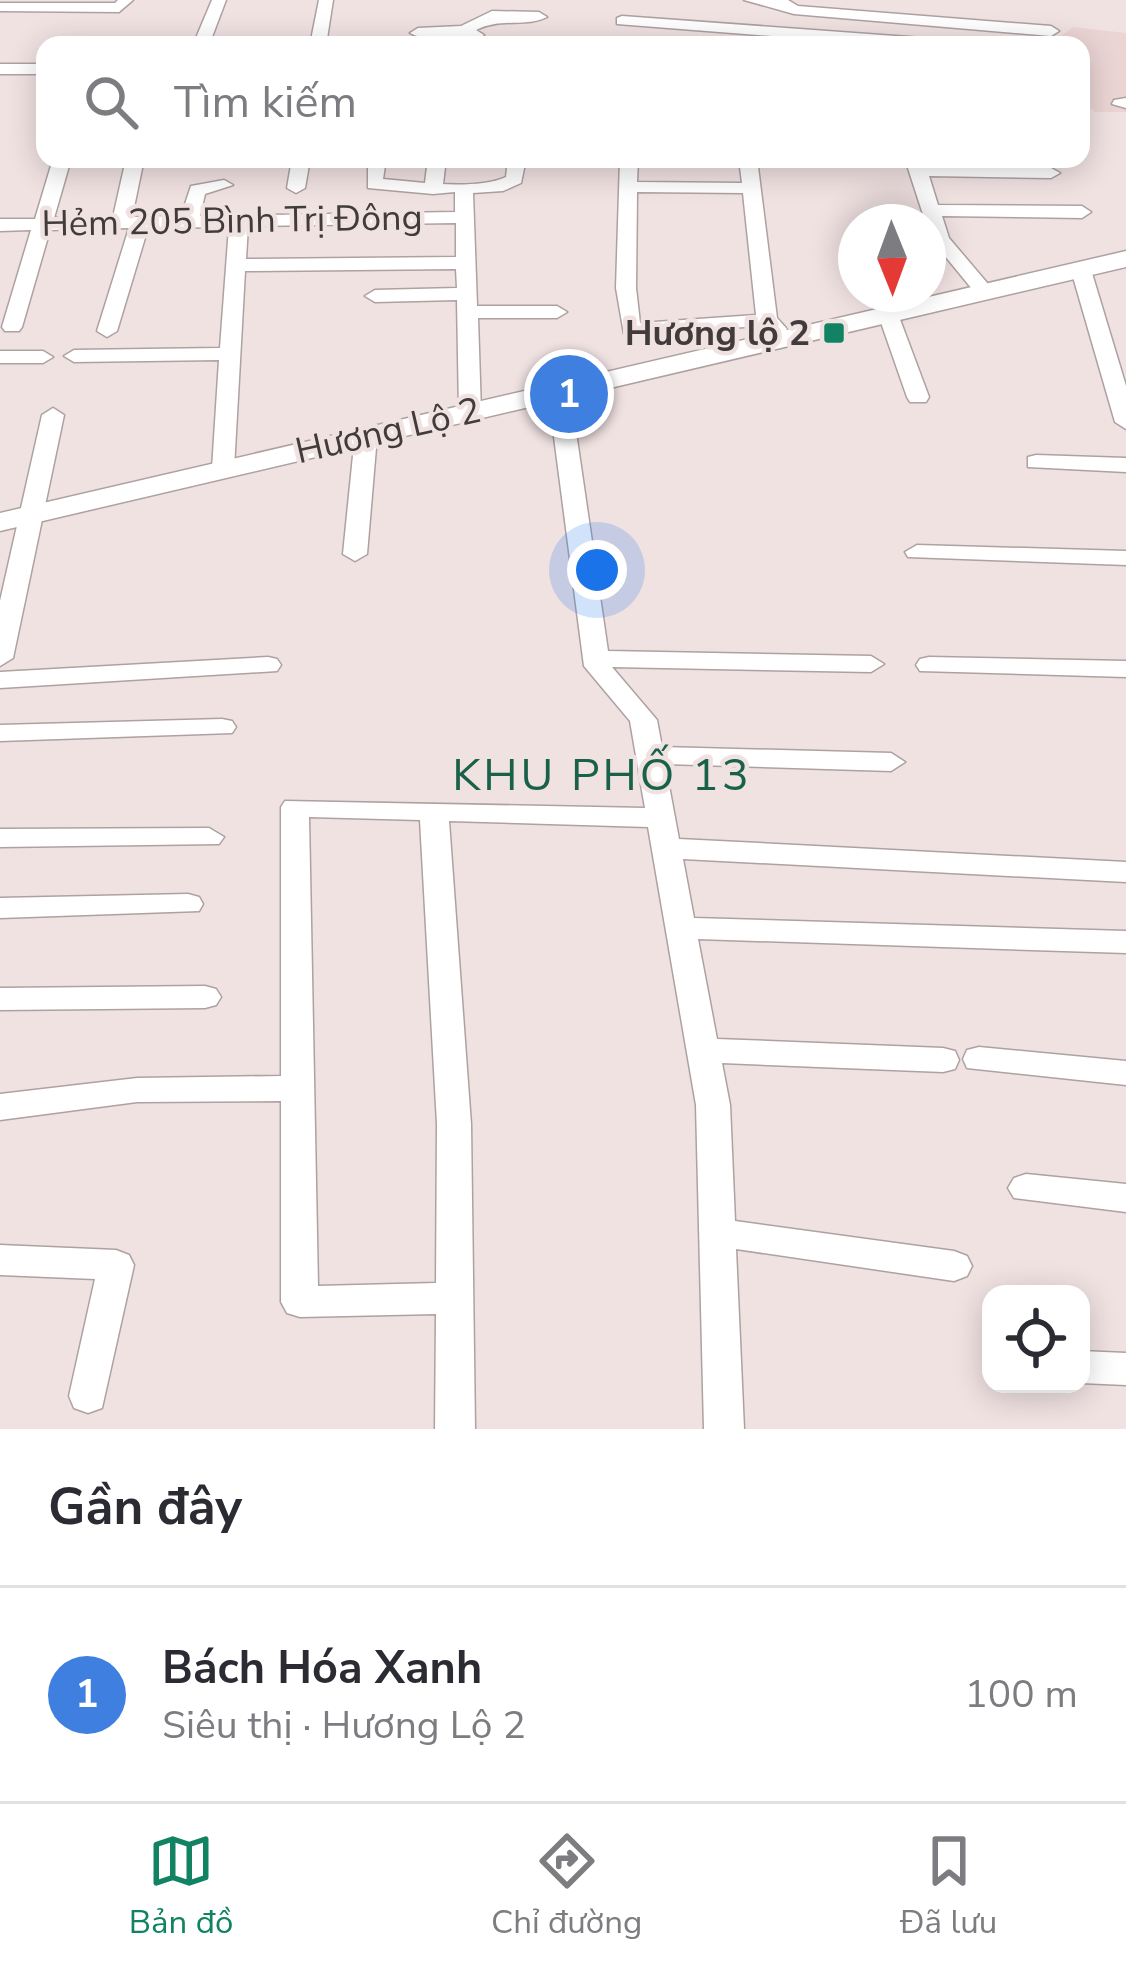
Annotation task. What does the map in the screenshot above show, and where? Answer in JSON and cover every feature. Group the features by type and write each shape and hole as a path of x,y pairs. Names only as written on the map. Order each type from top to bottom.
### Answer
{"main road":[{"name":"Hương Lộ 2","path":"0,522 559,391 778,329 888,314 1126,259"}],"street":[{"path":"205,36 219,0"},
{"path":"320,36 326,0"},
{"path":"751,0 782,3 794,10 926,20 1049,22 925,2 926,20 924,36"},
{"path":"619,36 623,2 777,16"},
{"path":"0,7 123,4 115,31"},
{"path":"418,33 472,33 492,16 539,8"},
{"path":"622,21 818,36"},
{"path":"0,69 36,69"},
{"path":"12,327 59,168"},
{"path":"107,331 130,223 134,168"},
{"path":"296,188 299,168"},
{"path":"376,168 374,184 433,189 503,186 515,179 517,168"},
{"path":"433,189 436,168"},
{"path":"629,168 626,288 631,330 778,329 749,168"},
{"path":"917,168 929,204"},
{"path":"1027,168 1051,173"},
{"path":"189,221 197,190 224,185"},
{"path":"628,187 751,188"},
{"path":"464,188 470,412"},
{"path":"946,210 1082,212"},
{"name":"Hẻm 205 Bình Trị Đông","path":"0,225 464,217"},
{"path":"223,470 238,220"},
{"path":"946,246 984,292"},
{"path":"237,265 466,262"},
{"path":"1082,270 1126,422"},
{"path":"0,280 25,280"},
{"path":"375,296 557,312"},
{"path":"888,314 918,398"},
{"path":"1096,321 1126,322"},
{"path":"74,356 229,354"},
{"path":"0,357 43,356"},
{"path":"559,391 596,659 614,689 643,720 712,1105 724,1429"},
{"path":"0,658 53,415"},
{"path":"355,554 366,436"},
{"path":"1036,462 1126,465"},
{"path":"917,552 1126,558"},
{"path":"596,659 871,664"},
{"path":"929,664 1126,669"},
{"path":"0,680 268,665"},
{"path":"0,733 222,728"},
{"path":"651,755 891,762"},
{"path":"456,1298 300,1301 295,807 434,814 1126,872"},
{"path":"434,814 454,1124 455,1429"},
{"path":"0,838 209,837"},
{"path":"0,908 188,904"},
{"path":"679,928 1126,942"},
{"path":"0,999 205,997"},
{"path":"702,1050 943,1060"},
{"path":"979,1059 1126,1073"},
{"path":"0,1107 137,1090 298,1088"},
{"path":"1026,1188 1126,1198"},
{"path":"714,1232 954,1266"},
{"path":"0,1260 116,1265 88,1396"},
{"path":"1090,1368 1126,1370"}],"shaded area":[{"path":"1073,27 1126,33 1126,112 1090,108 1090,36 1061,36"}],"place":[{"name":"Hương lộ 2","path":"834,333"},
{"name":"Bách Hóa Xanh","path":"569,394"}],"district":[{"name":"KHU PHỐ 13","path":"602,775"}]}
